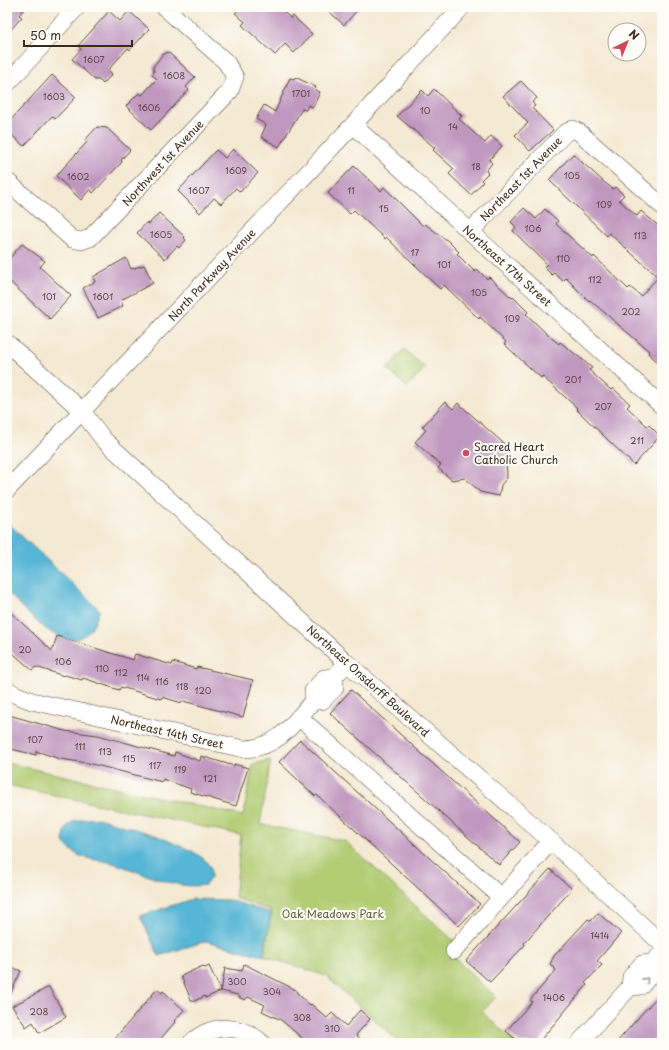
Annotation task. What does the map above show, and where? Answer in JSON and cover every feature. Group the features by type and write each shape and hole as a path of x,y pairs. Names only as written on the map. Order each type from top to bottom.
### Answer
{"street":[{"path":"7,84 77,7"},
{"name":"Northwest 1st Avenue","path":"7,181 72,239 81,241 90,238 230,91 235,77 226,62 164,7"},
{"name":"North Parkway Avenue","path":"7,490 81,410 169,320 353,125 462,7"},
{"name":"Northeast 17th Street","path":"353,125 662,406"},
{"name":"Northeast 1st Avenue","path":"470,232 565,133 573,129 579,132 662,206"},
{"name":"Northeast Onsdorff Boulevard","path":"7,343 81,410 104,440 347,663 551,841 662,944"},
{"name":"Northeast 14th Street","path":"7,689 14,694 32,701 244,749 265,746 272,743 313,701 322,701 335,688 334,677 347,663"},
{"path":"299,717 501,897"},
{"path":"454,950 551,841"},
{"path":"579,1043 630,987 641,986 652,973 657,958"},
{"path":"191,1043 205,1032 229,1028 245,1031 262,1043"}],"green space":[{"path":"404,349 425,368 407,387 387,369"},
{"name":"Oak Meadows Park","path":"271,760 260,824 345,841 455,942 447,951 496,997 482,1012 516,1043 400,1043 326,976 264,956 272,911 235,898 241,835 7,785 7,763 243,816 253,764"}],"water":[{"path":"8,523 100,610 90,630 80,638 69,639 57,636 34,619 7,592"},
{"path":"98,818 155,835 192,851 204,859 211,868 211,878 205,885 193,886 170,883 113,863 80,856 63,842 66,828 74,821"},
{"path":"192,899 229,900 271,913 263,956 206,941 159,956 140,916"}],"building":[{"path":"7,7 26,7 19,15 22,17 7,34"},
{"path":"241,7 279,7 290,18 293,16 312,34 294,53 285,44 275,55 242,25 245,22 235,13"},
{"path":"324,7 360,7 344,25"},
{"path":"109,11 120,21 129,11 149,29 130,50 128,48 108,70 112,74 103,84 99,80 95,80 72,59 81,49 78,46"},
{"path":"168,52 195,77 186,87 189,90 151,130 126,106 139,93 142,95 157,79 152,75 154,72 153,67 162,55"},
{"path":"52,75 76,97 55,119 52,116 24,146 7,131 7,124"},
{"path":"295,77 316,87 315,90 320,92 313,107 308,105 306,110 302,109 279,147 261,137 266,125 256,119 264,105 275,112 290,78 294,79"},
{"path":"521,81 537,98 532,102 535,106 532,108 553,130 530,151 515,135 528,123 503,96"},
{"path":"434,89 462,116 459,119 485,143 491,136 502,146 489,160 492,163 486,171 488,173 481,180 483,182 471,195 449,174 454,169 433,150 435,148 397,116 422,90 428,96"},
{"path":"97,127 107,128 130,150 121,160 122,162 93,193 90,189 81,200 56,176 87,142 85,140"},
{"path":"233,149 258,173 240,192 236,188 221,204 214,198 200,213 178,191 216,150 225,158"},
{"path":"573,154 605,183 613,189 615,187 624,195 619,200 637,216 641,211 662,229 662,366 648,353 650,352 590,300 589,301 566,278 563,281 554,273 552,275 544,267 547,264 513,231 516,227 511,222 524,208 536,219 545,209 558,221 556,224 593,258 594,256 628,289 630,287 641,296 658,277 609,233 607,236 549,180"},
{"path":"354,166 381,191 384,187 423,226 425,224 448,241 459,252 457,254 475,272 477,269 487,279 489,277 512,298 513,297 528,312 526,314 549,336 559,344 560,342 592,368 589,370 611,390 613,388 630,404 627,407 660,436 634,465 576,409 577,408 504,344 506,342 480,317 479,319 444,285 440,289 386,237 385,239 354,210 350,214 328,193"},
{"path":"159,213 185,237 184,238 186,240 179,248 177,246 165,259 137,233 147,222 149,224"},
{"path":"22,244 45,261 40,267 71,296 50,319 7,279 7,261"},
{"path":"126,258 131,269 144,265 153,283 121,300 123,306 98,318 83,288 95,282 93,277"},
{"name":"Sacred Heart Catholic Church","path":"445,402 453,409 458,403 510,449 506,453 507,478 501,485 499,496 480,492 465,478 452,480 438,468 441,465 415,442 426,430 422,427"},
{"path":"7,609 52,651 57,636 133,660 135,654 172,665 173,662 196,669 197,667 253,680 243,717 183,701 182,703 162,697 161,699 121,687 119,690 83,678 82,680 64,676 36,667 32,670 7,648"},
{"path":"351,690 520,842 499,865 330,713"},
{"path":"9,715 65,731 98,735 174,756 175,752 200,761 201,756 234,766 234,764 248,768 236,806 190,792 191,789 163,779 162,782 88,763 60,759 36,751 36,755 7,748 7,723"},
{"path":"300,740 480,904 459,926 279,762"},
{"path":"550,869 572,889 524,943 525,945 490,982 466,961"},
{"path":"598,913 621,933 597,961 602,965 585,983 587,985 538,1043 520,1043 506,1031 532,1002 530,1000 556,970 550,964 554,956 588,919 591,921"},
{"path":"244,964 296,990 297,993 310,1005 311,1004 327,1018 332,1013 346,1026 360,1010 370,1019 356,1035 365,1043 308,1043 281,1020 262,1011 265,1005 248,997 245,1000 240,998 238,995 221,991 225,968 242,971"},
{"path":"7,965 21,971 7,1001"},
{"path":"203,966 205,968 209,966 221,991 192,1002 181,976"},
{"path":"49,987 66,1017 39,1033 33,1022 26,1027 12,1006"},
{"path":"157,989 162,993 163,991 184,1010 174,1021 175,1022 157,1043 111,1043"},
{"path":"662,992 662,1043 616,1043 646,1009"}],"place":[{"name":"Sacred Heart Catholic Church","path":"466,453"}]}
